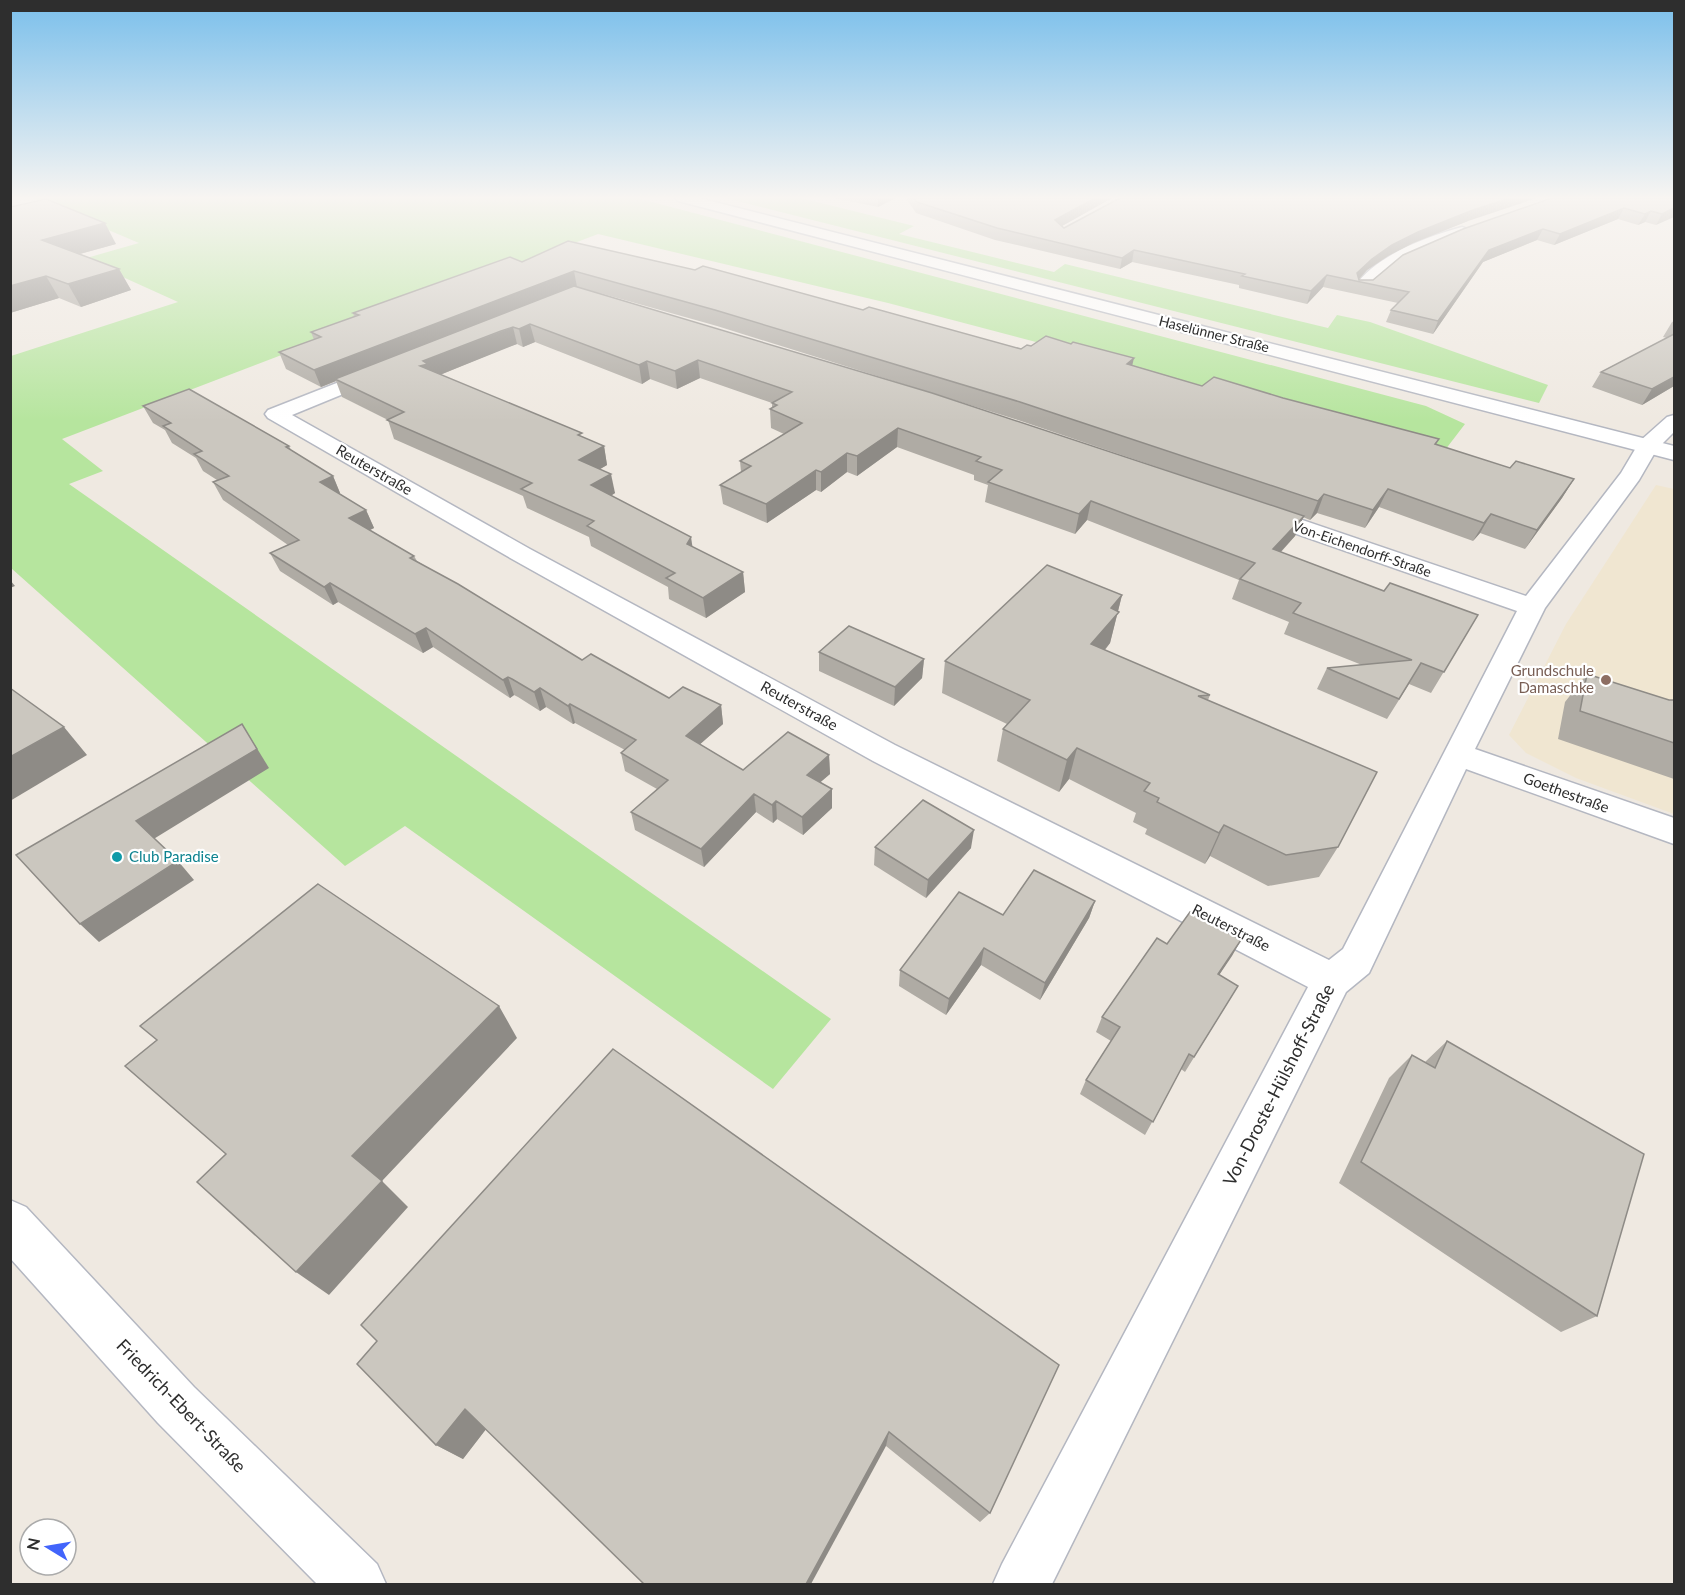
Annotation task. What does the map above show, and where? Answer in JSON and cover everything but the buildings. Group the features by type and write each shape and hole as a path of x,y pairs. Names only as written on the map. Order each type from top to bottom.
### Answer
{"street":[{"name":"Haselünner Straße","path":"985,272 1666,440"},
{"path":"1362,287 1378,272"},
{"name":"Reuterstraße","path":"398,365 275,414 521,554 884,753 1332,980"},
{"name":"Von-Droste-Hülshoff-Straße","path":"1022,1584 1332,980 1356,962 1457,754 1532,607 1631,475 1666,440"},
{"name":"Von-Eichendorff-Straße","path":"1231,504 1532,607"},
{"name":"Goethestraße","path":"1457,754 1674,831"},
{"name":"Friedrich-Ebert-Straße","path":"10,1223 176,1404 357,1584"}],"shaded area":[{"name":"Grundschule Damaschke","path":"1656,485 1674,489 1674,814 1576,778 1526,753 1509,735 1566,624"}],"green space":[{"path":"113,272 498,272 62,439 103,471 69,484 831,1019 773,1089 405,826 345,866 11,568 11,356 178,302"},
{"path":"760,272 919,272 1426,406 1465,424 1442,454 1238,395 888,303"},
{"path":"1021,272 1100,272 1328,328 1337,315 1370,322 1548,385 1539,403"}],"place":[{"name":"Grundschule Damaschke","path":"1606,680"},
{"name":"Club Paradise","path":"117,857"}]}
